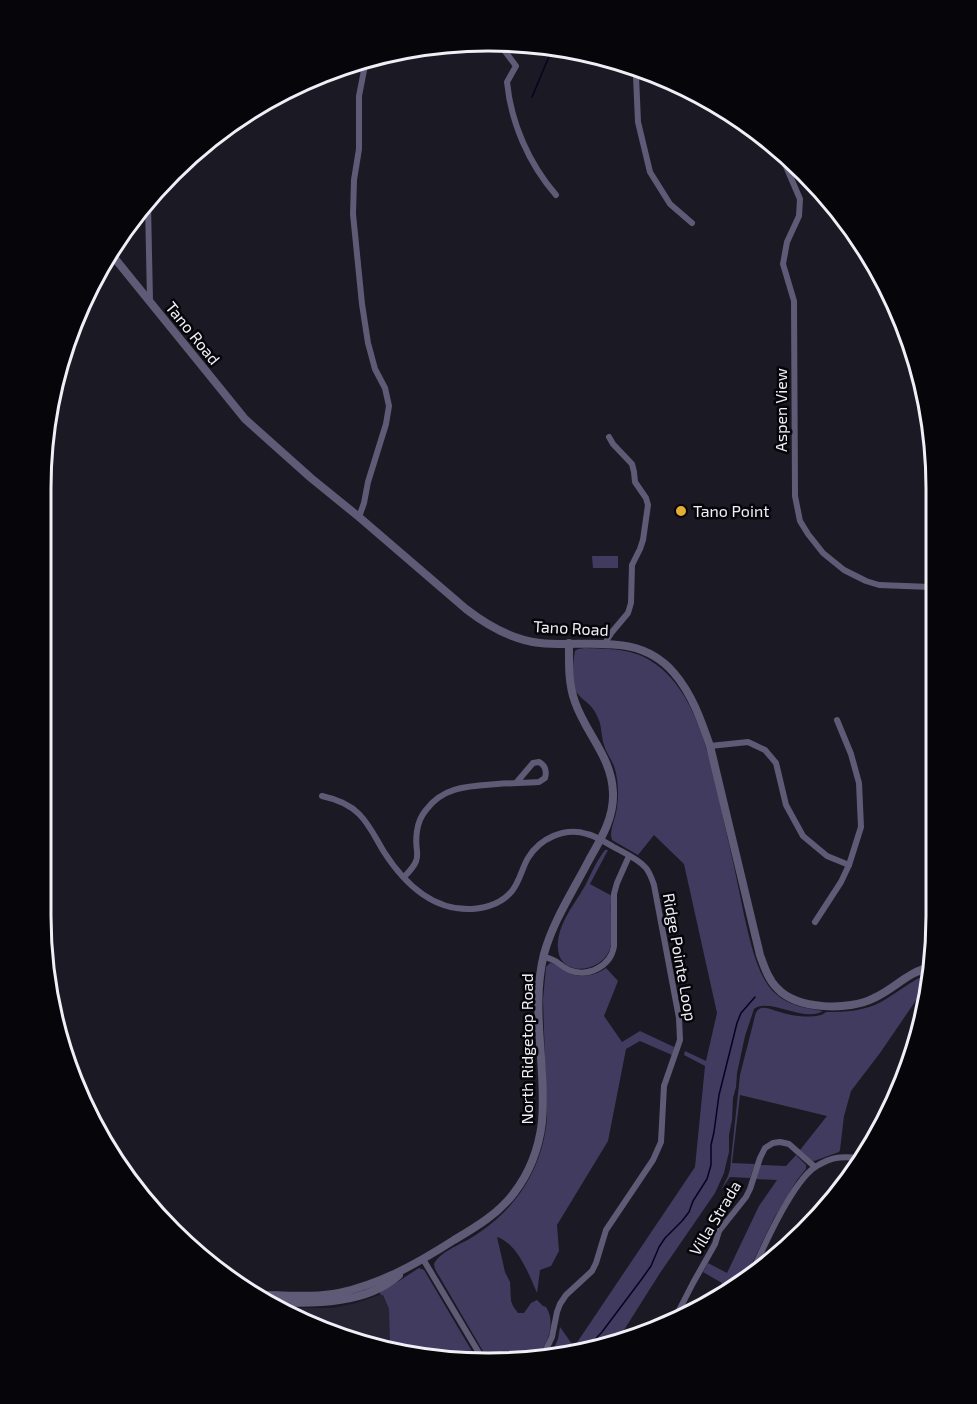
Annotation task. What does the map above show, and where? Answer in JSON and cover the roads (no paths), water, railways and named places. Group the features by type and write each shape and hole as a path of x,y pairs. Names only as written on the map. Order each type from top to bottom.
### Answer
{"street":[{"path":"504,52 516,66 507,82 514,119 534,163 546,184 556,195"},
{"path":"359,516 386,424 389,406 385,388 375,369 368,344 353,214 354,180 359,149 359,96 364,69"},
{"path":"636,77 638,122 650,172 670,204 692,223"},
{"name":"Aspen View","path":"787,169 800,199 799,216 787,243 783,264 794,302 795,496 800,521 823,553 853,575 879,585 926,587"},
{"path":"148,214 150,301"},
{"name":"Tano Road","path":"116,260 245,419 311,478 481,620 507,634 540,643 605,643 633,647 653,656 669,668 686,689 710,746 760,955 768,975 779,991 790,999 810,1004 856,1005 877,997 922,969"},
{"path":"605,643 632,603 632,565 643,540 648,506 646,498 635,482 632,464 609,437"},
{"path":"792,524 800,521"},
{"name":"North Ridgetop Road","path":"272,1295 306,1296 337,1293 358,1288 402,1271 481,1224 500,1209 513,1194 530,1166 538,1144 542,1120 539,994 544,957 556,922 606,830 613,798 612,780 604,756 581,716 573,695 569,676 570,643"},
{"path":"814,922 841,882 861,827 859,783 851,754 837,720"},
{"path":"710,746 748,742 765,750 776,763 786,805 803,836 827,856 849,865"},
{"path":"404,877 417,861 416,834 421,818 438,797 449,790 467,786 516,783 542,781 546,775 544,766 539,762 533,763 516,783"},
{"name":"Ridge Pointe Loop","path":"322,796 343,803 360,815 393,864 421,894 437,903 456,909 483,908 499,902 512,891 529,857 543,841 556,835 576,832 588,834 630,856 647,870 654,885 679,1018 680,1040 664,1086 662,1142 653,1160 606,1230 592,1271 562,1299 556,1312 547,1349"},
{"path":"544,957 553,958 568,969 578,972 596,969 608,961 614,946 615,889 630,856"},
{"name":"Villa Strada","path":"680,1309 720,1231 746,1197 765,1148 773,1143 789,1144 815,1167"},
{"path":"757,1261 787,1202 801,1182 815,1167 836,1158 853,1158"},
{"path":"423,1259 479,1353"},
{"name":"North Ridgetop Road","path":"285,1302 319,1303 347,1298 380,1287 402,1271"}],"waterway":[{"path":"532,97 549,55"},
{"path":"595,1340 651,1266 665,1238 689,1212 707,1179 711,1165 711,1145 719,1095 737,1023 741,1013 755,997"}],"place":[{"name":"Tano Point","path":"681,511"}]}
